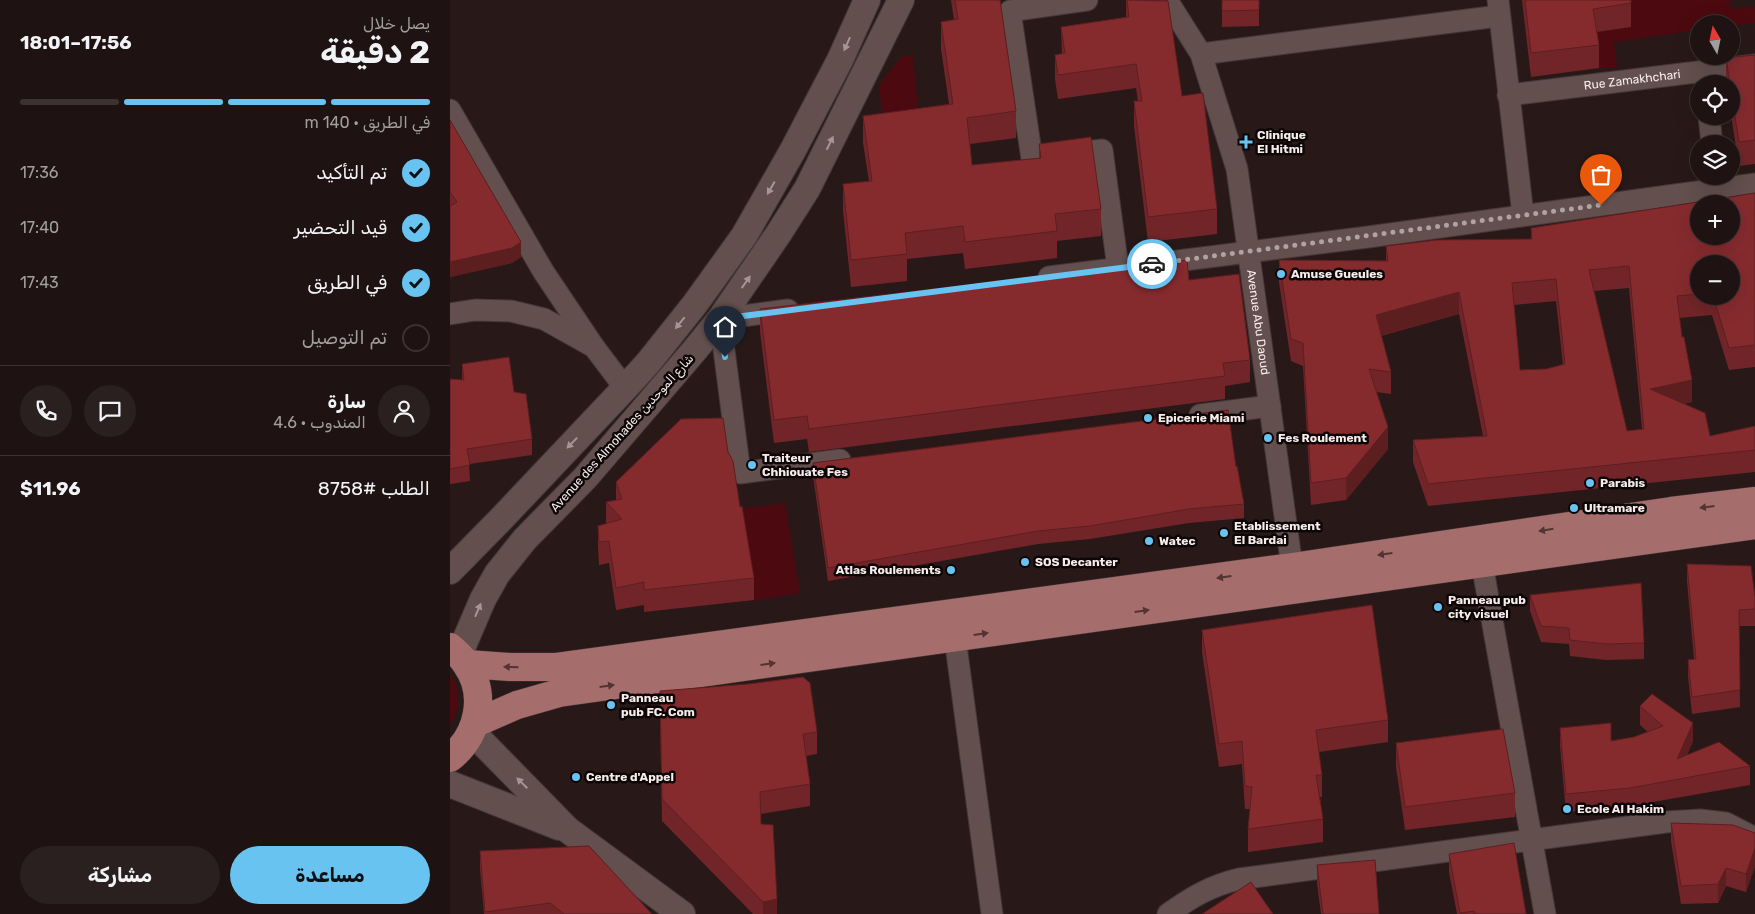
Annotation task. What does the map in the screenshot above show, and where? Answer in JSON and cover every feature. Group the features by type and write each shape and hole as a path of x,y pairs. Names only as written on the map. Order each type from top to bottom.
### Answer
{"main road":[{"path":"458,655 510,667 555,667 1292,567 1755,500"},
{"path":"474,728 517,706 559,693 1670,536 1755,526"},
{"path":"450,758 459,751 474,728 478,704 476,686 458,655"}],"street":[{"path":"450,571 648,363 695,304 744,236 793,150 840,60 867,0"},
{"name":"Avenue des Almohades شارع الموحدين","path":"458,655 483,599 497,574 525,539 585,478 694,351 720,319 779,233 807,189 901,0"},
{"path":"1087,0 1010,11 1032,159 1102,150 1118,268"},
{"name":"Avenue Abu Daoud","path":"1167,0 1201,54 1237,169 1250,252 1292,567"},
{"path":"1201,54 1498,8 1523,215"},
{"name":"Rue Zamakhchari","path":"1716,75 1755,65"},
{"name":"Rue Zamakhchari","path":"1508,95 1690,79"},
{"path":"450,110 543,271 594,347 625,388"},
{"path":"1740,184 1755,184"},
{"path":"1030,279 1250,252 1523,215 1705,185"},
{"path":"807,308 720,319 740,473 858,458"},
{"path":"450,314 475,310 511,311 544,319 594,347"},
{"path":"1182,417 1270,406"},
{"path":"1482,564 1545,914"},
{"path":"954,638 992,914"},
{"path":"474,728 568,830 682,914"},
{"path":"450,784 568,830"},
{"path":"1168,914 1193,896 1211,887 1239,879 1666,822 1700,820 1726,823 1755,838"}],"shaded area":[{"path":"1625,0 1730,0 1732,9 1755,7 1755,23 1740,25 1740,15 1690,15 1690,31 1614,42 1617,68 1599,68 1593,33 1631,27"},
{"path":"913,56 919,120 883,123 879,85 901,57"},
{"path":"785,503 800,593 754,601 742,529 702,514"},
{"path":"450,674 456,686 458,700 456,713 450,725"}],"building":[{"path":"955,0 1000,0 1016,111 967,118 972,165 1041,158 1039,144 1091,137 1101,209 1055,214 1057,231 965,242 963,226 905,233 907,254 851,260 843,184 872,181 863,116 953,104 941,22 958,19"},
{"path":"1127,0 1168,1 1182,96 1203,93 1217,209 1148,217 1134,101 1142,101 1136,64 1058,75 1055,55 1065,53 1061,27 1129,17"},
{"path":"1222,0 1259,0 1259,10 1222,11"},
{"path":"1525,0 1631,0 1631,3 1593,9 1599,45 1531,53"},
{"path":"1755,55 1755,140 1740,142 1736,125 1740,125 1740,75 1729,75 1727,65 1740,65 1740,57"},
{"path":"450,120 521,242 512,248 450,262 450,206 457,202 450,192"},
{"path":"1755,193 1755,345 1729,348 1716,305 1740,305 1740,255 1690,255 1690,295 1677,296 1682,337 1684,337 1692,380 1650,389 1705,413 1710,436 1755,426 1755,450 1428,484 1413,440 1487,436 1459,292 1376,315 1391,372 1369,369 1388,427 1346,478 1311,483 1303,343 1291,339 1279,260 1388,261 1386,246 1437,240 1532,239 1531,228 1690,203 1690,245 1740,245 1740,195","holes":["1629,266 1644,429 1627,431 1589,270","1556,279 1565,364 1546,369 1520,370 1512,283"]},
{"path":"1187,260 1189,280 1239,274 1250,360 1223,363 1225,376 809,429 807,416 774,420 760,309"},
{"path":"509,357 514,392 526,394 532,439 467,449 470,465 450,469 450,379 464,380 462,364"},
{"path":"1228,410 1236,467 1244,504 1189,509 1090,526 1038,531 828,568 813,463"},
{"path":"723,418 728,452 733,461 740,507 742,506 754,578 644,590 644,582 616,588 609,541 599,542 598,526 622,519 606,502 622,499 616,482 681,419"},
{"path":"1687,564 1751,566 1755,609 1739,610 1740,690 1692,697 1688,660 1696,659"},
{"path":"1641,583 1644,643 1606,644 1570,640 1569,628 1541,626 1530,595"},
{"path":"1372,605 1388,720 1316,730 1322,775 1316,775 1323,819 1248,829 1252,787 1245,786 1242,741 1219,744 1202,630"},
{"path":"803,677 810,683 817,732 803,734 810,784 760,792 761,824 773,825 777,899 763,902 662,799 660,691 748,684"},
{"path":"1652,694 1693,723 1677,759 1719,742 1750,766 1630,788 1566,794 1560,728 1611,723 1611,741 1634,737 1663,726 1640,706"},
{"path":"1503,729 1515,793 1405,807 1396,743"},
{"path":"1671,823 1733,825 1755,833 1755,848 1746,874 1726,868 1718,884 1681,886"},
{"path":"1514,843 1526,914 1475,914 1474,911 1460,913 1449,854"},
{"path":"589,846 652,914 564,914 550,903 485,912 480,851"},
{"path":"1375,860 1379,914 1323,914 1317,865"},
{"path":"1251,882 1273,914 1202,914"}],"way so far":[{"path":"1152,264 1601,205"}],"place":[{"name":"Clinique El Hitmi","path":"1246,142"},
{"name":"Amuse Gueules","path":"1281,274"},
{"name":"Epicerie Miami","path":"1148,418"},
{"name":"Fes Roulement","path":"1268,438"},
{"name":"Traiteur Chhiouate Fes","path":"752,465"},
{"name":"Parabis","path":"1590,483"},
{"name":"Ultramare","path":"1574,508"},
{"name":"Etablissement El Bardai","path":"1224,533"},
{"name":"Watec","path":"1149,541"},
{"name":"SOS Decanter","path":"1025,562"},
{"name":"Atlas Roulements","path":"951,570"},
{"name":"Panneau pub city visuel","path":"1438,607"},
{"name":"Panneau pub FC. Com","path":"611,705"},
{"name":"Centre d'Appel","path":"576,777"},
{"name":"Ecole Al Hakim","path":"1567,809"}],"route":[{"path":"725,357 720,319 1152,264"}]}
